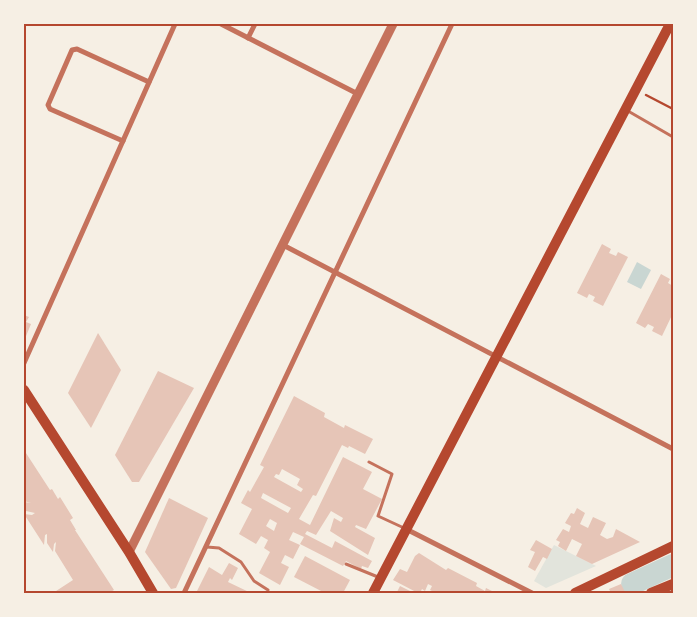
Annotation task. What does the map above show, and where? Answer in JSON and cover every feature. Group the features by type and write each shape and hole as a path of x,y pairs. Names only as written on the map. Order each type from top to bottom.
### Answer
{"main road":[{"path":"373,593 670,24"},
{"path":"24,390 129,552 153,593"},
{"path":"574,593 673,546"},
{"path":"651,593 673,584"}],"street":[{"path":"24,363 175,24"},
{"path":"221,24 359,95"},
{"path":"248,38 255,24"},
{"path":"129,552 393,24"},
{"path":"184,593 452,24"},
{"path":"123,141 50,109 48,105 72,50 77,49 149,82"},
{"path":"283,246 498,356 673,449"},
{"path":"406,529 532,593"}],"lane":[{"path":"625,110 673,137"},
{"path":"369,462 392,474 378,516 406,529"},
{"path":"207,547 218,548 241,562 254,581 268,590"},
{"path":"346,564 366,574 381,578"}],"path":[{"path":"636,89 673,109"}],"shaded area":[{"path":"637,262 651,270 641,289 627,282"},
{"path":"554,545 596,566 546,588 534,581"}],"building":[{"path":"602,244 611,249 609,253 616,256 618,252 628,257 603,306 593,301 595,297 589,294 587,298 577,293"},
{"path":"661,274 670,279 668,283 673,286 673,313 662,336 652,331 654,327 648,324 645,328 636,323"},
{"path":"24,315 29,317 26,322 31,324 24,341"},
{"path":"98,333 121,370 91,428 68,393"},
{"path":"158,371 194,388 139,482 132,482 115,455"},
{"path":"294,396 325,413 324,417 344,428 345,425 373,439 365,454 349,446 348,448 342,445 316,496 313,495 299,519 310,525 343,457 372,472 363,489 382,499 366,529 356,525 355,527 375,538 368,555 330,531 334,518 341,522 343,518 331,511 316,535 307,531 305,534 332,548 335,541 372,561 368,568 362,566 361,569 346,561 343,566 300,544 304,537 293,532 289,540 300,545 293,559 285,555 281,563 289,567 280,585 259,573 270,552 264,548 268,540 261,536 256,544 239,534 252,509 241,503 248,490 250,492 264,467 260,465","holes":["282,469 300,479 297,485 303,489 301,492 274,477 276,474 279,475","263,493 291,508 288,513 261,498","270,519 277,523 274,531 266,526"]},
{"path":"24,450 50,490 52,489 58,499 60,497 73,518 70,520 75,530 114,590 109,593 53,593 73,580 55,551 56,542 53,552 47,543 47,534 45,535 44,545 24,514 32,515 35,513 26,511 24,507 24,502 31,503 24,501"},
{"path":"169,498 208,518 176,588 171,589 145,552"},
{"path":"577,508 585,513 580,524 588,528 593,517 606,523 600,535 607,539 613,537 616,529 640,542 592,564 576,556 582,544 572,539 566,551 558,546 560,542 556,540 563,529 569,532 571,526 565,523 571,513 574,514"},
{"path":"536,540 552,549 547,559 543,557 535,571 528,567 535,552 530,550"},
{"path":"419,553 446,570 448,568 477,583 476,586 485,591 486,588 496,593 436,593 430,590 432,586 428,584 425,591 422,589 418,593 393,580 400,569 407,572 415,556"},
{"path":"305,556 350,580 343,593 325,593 294,577"},
{"path":"229,563 238,568 232,580 230,578 228,582 251,593 218,593 213,591 211,593 196,593 209,567 222,575"},
{"path":"621,584 625,592 611,593 609,589"},
{"path":"400,586 414,593 398,593"}],"waterway":[{"path":"632,584 673,565"}]}
